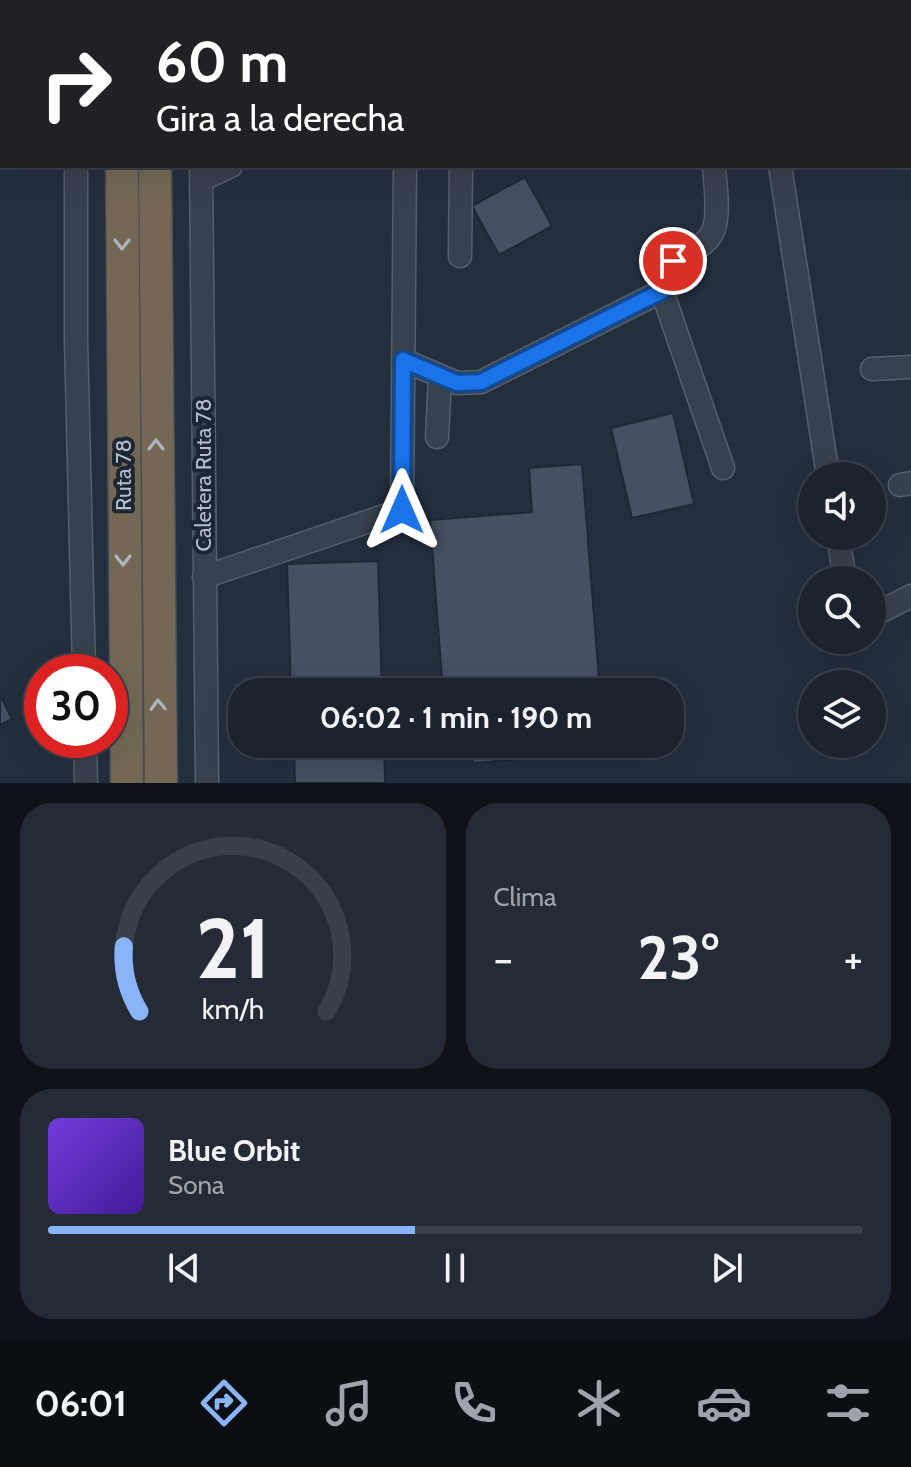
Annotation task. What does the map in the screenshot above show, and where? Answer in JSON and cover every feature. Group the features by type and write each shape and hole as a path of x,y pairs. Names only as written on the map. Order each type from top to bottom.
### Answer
{"highway":[{"name":"Ruta 78","path":"122,168 127,783"},
{"name":"Ruta 78","path":"155,168 161,783"}],"street":[{"path":"76,168 76,339 84,654"},
{"path":"201,173 222,168"},
{"path":"204,577 402,510 405,168"},
{"path":"460,256 461,168"},
{"path":"714,168 715,225 709,237 666,269 662,291 723,468"},
{"path":"780,168 826,462"},
{"name":"Caletera Ruta 78","path":"201,173 207,783"},
{"path":"403,360 457,383 481,382 662,291"},
{"path":"872,369 911,367"},
{"path":"437,437 440,377"},
{"path":"886,609 911,596"},
{"path":"85,758 86,783"}],"building":[{"path":"525,177 552,226 499,255 472,206"},
{"path":"673,413 694,504 632,518 611,428"},
{"path":"582,464 599,678 442,678 430,520 532,512 529,468"},
{"path":"378,561 382,678 291,678 287,564"},
{"path":"0,700 12,719 0,725"},
{"path":"294,758 384,758 385,783 295,783"},
{"path":"472,758 537,758 473,763"}],"route":[{"path":"402,510 403,360 457,383 481,382 662,291 662,279 673,261"}]}
